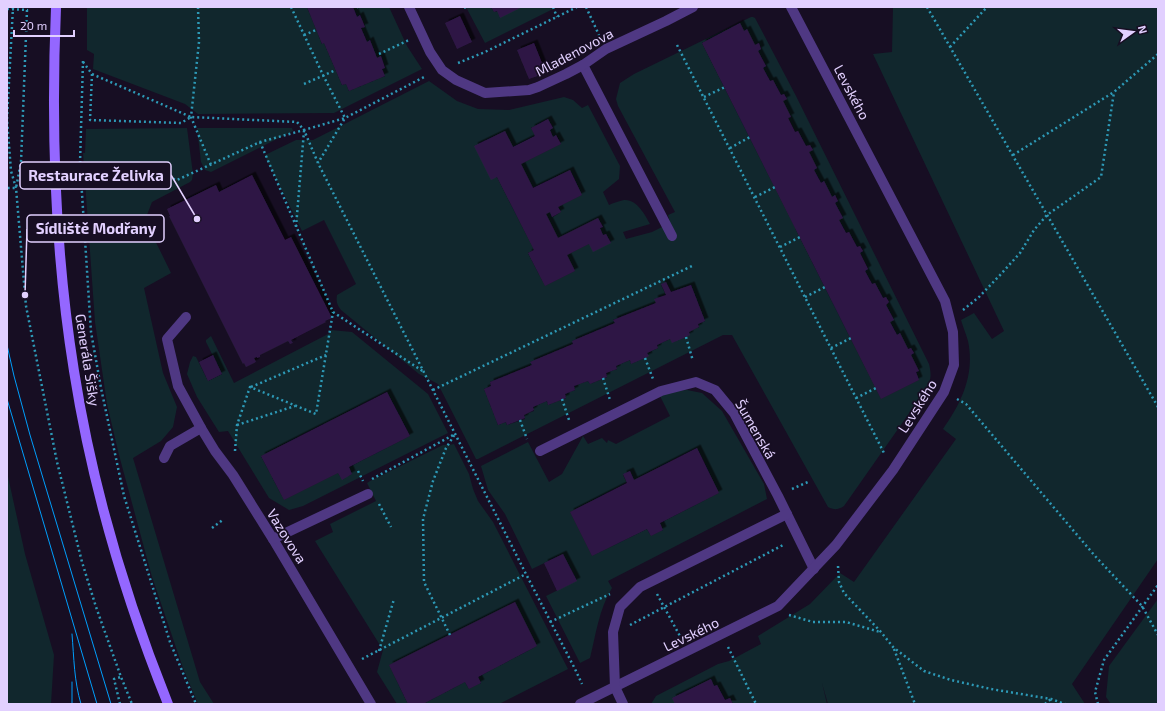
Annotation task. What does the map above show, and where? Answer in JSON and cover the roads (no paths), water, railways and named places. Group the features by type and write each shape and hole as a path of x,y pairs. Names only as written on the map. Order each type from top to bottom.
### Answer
{"main road":[{"name":"Generála Šišky","path":"56,7 54,95 56,184 63,289 74,371 93,469 103,510 132,609 168,704"}],"street":[{"name":"Mladenovova","path":"409,7 430,52 442,70 456,80 485,93 529,90 566,74 583,65 606,49 693,7"},
{"name":"Levského","path":"580,704 778,606 836,544 893,470 944,392 954,365 953,332 945,301 795,9"},
{"path":"583,65 672,236"},
{"name":"Vazovova","path":"186,317 167,339 178,386 201,428 273,540 371,704"},
{"name":"Šumenská","path":"540,451 661,391 696,382 715,390 734,413 799,537 814,569"},
{"path":"164,458 170,446 201,428"},
{"path":"273,540 368,494"},
{"path":"623,704 615,687 613,632 620,607 640,587 787,514"}],"tram line":[{"path":"7,345 30,435 111,704"},
{"path":"7,399 97,704"},
{"path":"72,634 76,678 81,704"},
{"path":"72,682 72,704"}],"place":[{"name":"Restaurace Želivka","path":"197,219"},
{"name":"Sídliště Modřany","path":"25,295"}]}
